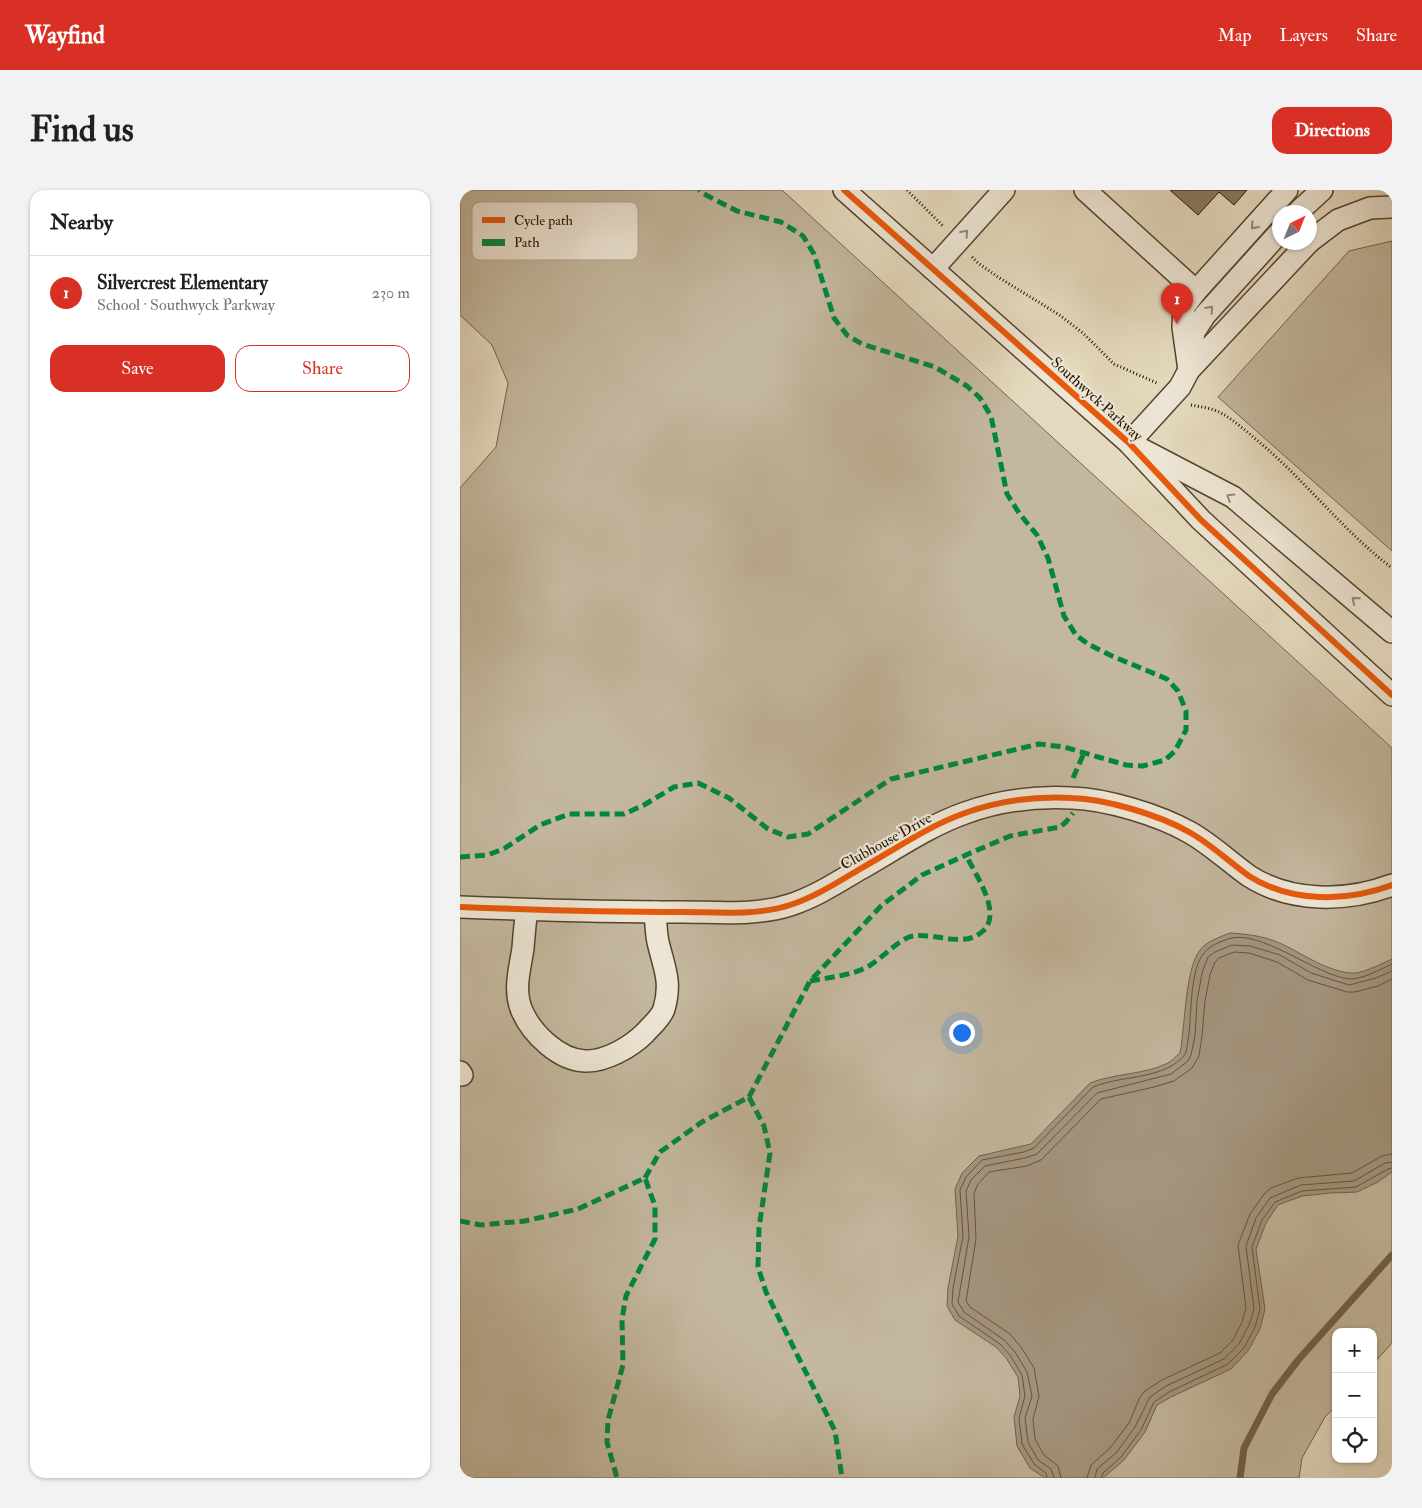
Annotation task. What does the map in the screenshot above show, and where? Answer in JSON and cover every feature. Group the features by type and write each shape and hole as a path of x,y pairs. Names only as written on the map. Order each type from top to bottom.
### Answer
{"street":[{"name":"Southwyck Parkway","path":"844,190 1129,443 1201,520 1392,696"},
{"path":"933,269 1004,190"},
{"path":"1085,190 1196,292"},
{"path":"1189,370 1183,327 1184,307 1287,190"},
{"path":"1306,205 1322,190"},
{"path":"1317,236 1338,220 1370,208 1392,207"},
{"path":"1189,370 1194,332 1205,315 1272,241"},
{"path":"1129,443 1180,387 1189,370 1302,250"},
{"name":"Southwyck Parkway","path":"1129,443 1233,498 1392,632"},
{"name":"Clubhouse Drive","path":"460,907 655,912 771,910 790,906 811,898 932,828 963,814 996,803 1039,799 1081,799 1113,804 1155,817 1190,832 1252,877 1284,892 1318,897 1355,895 1392,885"},
{"path":"527,910 517,981 517,995 522,1011 532,1030 545,1043 568,1056 585,1061 604,1057 628,1048 653,1025 663,1011 668,986 665,965 658,942 655,912"}],"path":[{"path":"907,190 978,263 1061,316 1084,334 1114,364 1156,382 1172,396 1186,404 1208,408 1221,413 1242,428 1279,458 1368,549 1392,568"}],"shaded area":[{"path":"460,190 782,190 1392,748 1392,1343 1377,1360 1377,1328 1332,1328 1332,1410 1325,1417 1302,1458 1299,1478 460,1478 460,488 496,447 508,383 492,345 460,315"},
{"path":"1392,241 1392,551 1218,397 1349,251"}],"water":[{"path":"1230,933 1252,935 1273,940 1324,966 1349,973 1365,971 1392,959 1392,1172 1378,1182 1357,1192 1302,1196 1278,1205 1266,1223 1256,1249 1265,1309 1260,1329 1248,1351 1231,1369 1157,1405 1145,1432 1124,1460 1103,1478 1045,1478 1030,1468 1017,1446 1014,1417 1020,1396 1018,1377 1006,1358 996,1347 955,1320 947,1306 948,1288 958,1236 955,1189 962,1173 979,1156 1031,1144 1090,1083 1109,1077 1159,1067 1180,1053 1188,984 1195,959 1206,944"}],"building":[{"path":"1170,190 1247,190 1234,205 1219,192 1198,215"}],"waterway":[{"path":"1240,1478 1244,1448 1272,1394 1299,1359 1392,1255"}],"marked path":[{"path":"460,857 488,855 505,848 540,825 569,814 624,814 644,805 674,787 698,783 729,798 768,829 788,837 808,834 891,779 1039,744 1064,747 1126,765 1143,766 1165,760 1175,751 1186,730 1186,711 1178,691 1167,679 1088,644 1076,635 1064,616 1048,558 1037,535 1019,513 1007,494 991,416 980,398 967,386 935,367 862,344 847,335 834,318 814,254 803,236 781,222 737,211 699,190"},
{"path":"1073,778 1084,753"},
{"path":"749,1097 810,981 881,906 922,875 1010,836 1060,827 1073,813"},
{"path":"810,981 840,976 869,966 909,937 924,936 964,939 972,938 983,931 988,923 990,914 989,904 981,883 966,855"},
{"path":"645,1178 660,1152 702,1122 749,1097 764,1126 770,1153 759,1228 758,1267 766,1292 835,1431 842,1478"},
{"path":"460,1221 481,1225 525,1221 578,1209 645,1178 655,1206 655,1239 626,1296 622,1319 623,1365 608,1420 607,1442 617,1478"}],"cycle path":[{"path":"844,190 1129,443 1201,520 1392,695"},
{"path":"460,907 571,911 723,913 764,911 790,905 817,894 951,818 991,805 1017,800 1045,798 1100,801 1148,814 1197,837 1249,876 1265,885 1283,891 1319,897 1338,897 1357,895 1392,885"}],"place":[{"name":"Silvercrest Elementary","path":"1177,324"}]}
